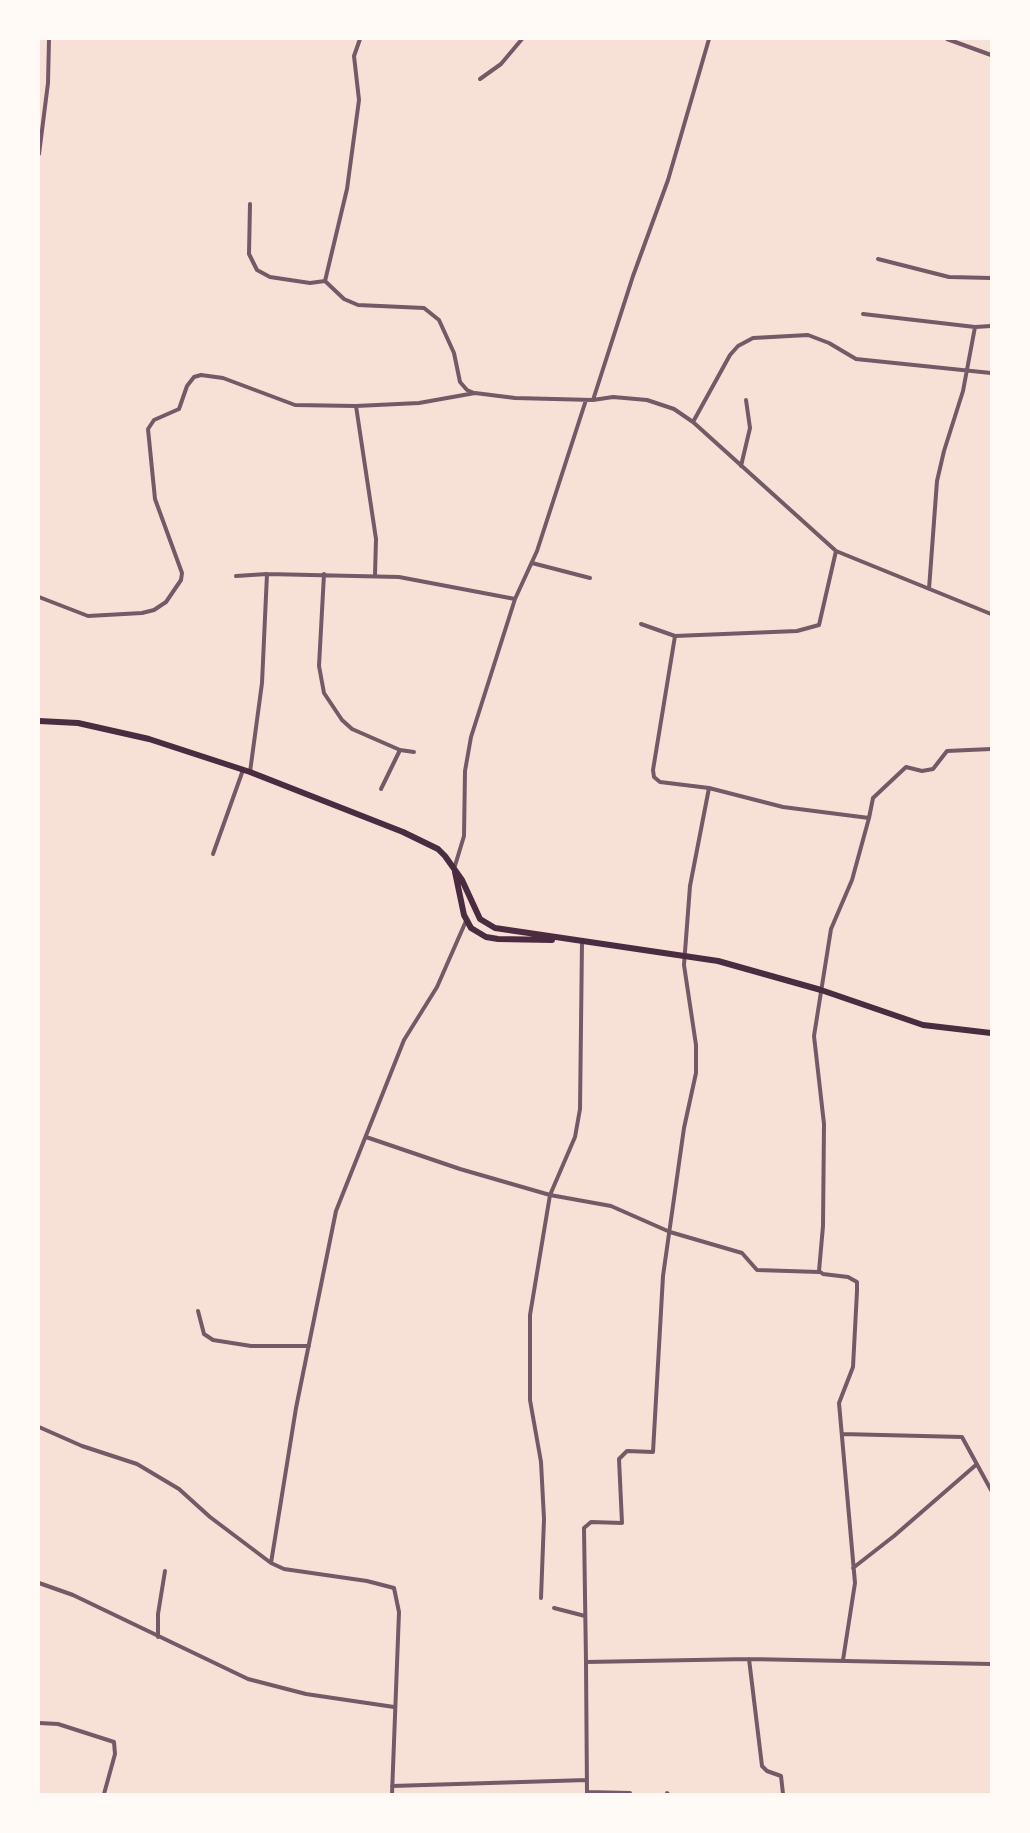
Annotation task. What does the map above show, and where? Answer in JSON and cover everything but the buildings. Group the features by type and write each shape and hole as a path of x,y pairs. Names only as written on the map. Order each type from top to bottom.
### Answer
{"main road":[{"path":"39,721 105,727 243,769 421,840 438,849 462,880 475,912 486,925 582,942 687,955 750,969 821,990 923,1025 991,1033"},
{"path":"454,870 466,921 479,934 498,939 572,940"}],"street":[{"path":"39,154 48,83 49,39"},
{"path":"326,281 347,189 358,100 354,56 360,39"},
{"path":"480,80 501,64 522,39"},
{"path":"593,399 633,276 668,180 709,39"},
{"path":"947,39 991,55"},
{"path":"250,204 249,254 257,270 270,277 310,283 326,281"},
{"path":"878,259 949,277 991,278"},
{"path":"326,281 344,299 358,305 424,308 439,320 454,353 460,382 467,390 475,393 515,398 586,400 614,397 646,400 674,409 693,422 836,551 991,614"},
{"path":"863,314 975,327 991,326"},
{"path":"929,589 937,481 967,369 975,327"},
{"path":"693,422 730,355 738,346 753,338 808,335 829,343 856,359 991,373"},
{"path":"39,597 76,613 104,617 148,612 166,602 181,580 182,573 155,499 148,429 154,420 180,409 187,386 194,377 201,375 223,378 295,405 419,404 475,393"},
{"path":"454,870 464,829 467,755 515,599 532,563 556,499 586,400"},
{"path":"741,466 750,428 746,400"},
{"path":"357,406 376,539 375,575"},
{"path":"641,624 675,636 797,631 819,626 836,551"},
{"path":"532,563 590,578"},
{"path":"250,772 262,683 267,574"},
{"path":"324,574 319,666 324,693 342,720 352,729 400,750 414,753"},
{"path":"236,576 375,575 399,577 515,599"},
{"path":"675,636 655,754 654,777 660,782 709,788 783,807 868,818"},
{"path":"819,1272 823,1226 824,1124 814,1035 831,929 852,880 873,798 906,767 922,771 933,769 947,751 991,749"},
{"path":"381,789 400,750"},
{"path":"213,854 243,769"},
{"path":"630,1792 587,1793 584,1528 591,1522 621,1524 619,1459 627,1451 653,1452 660,1371 660,1312 684,1128 696,1073 694,1033 685,973 690,886 709,788"},
{"path":"271,1563 296,1408 336,1212 404,1040 437,987 466,921"},
{"path":"541,1598 543,1508 541,1462 530,1400 530,1327 550,1195 575,1137 580,1109 582,942"},
{"path":"366,1137 460,1170 550,1195 611,1206 670,1232 742,1253 757,1270 819,1272 848,1277 857,1282 854,1359 839,1403 855,1583 843,1660"},
{"path":"198,1311 204,1334 213,1340 251,1346 309,1346"},
{"path":"39,1427 82,1446 137,1464 171,1484 271,1563 284,1569 367,1581 394,1588 399,1612 392,1794"},
{"path":"842,1434 956,1434 962,1437 991,1490"},
{"path":"853,1568 894,1536 977,1464"},
{"path":"158,1637 158,1614 165,1571"},
{"path":"39,1583 73,1595 248,1679 306,1694 394,1707"},
{"path":"554,1608 585,1616"},
{"path":"586,1662 749,1659 991,1664"},
{"path":"749,1659 762,1766 781,1776 783,1794"},
{"path":"39,1723 57,1724 114,1742 115,1754 104,1794"},
{"path":"392,1786 587,1780"}]}
